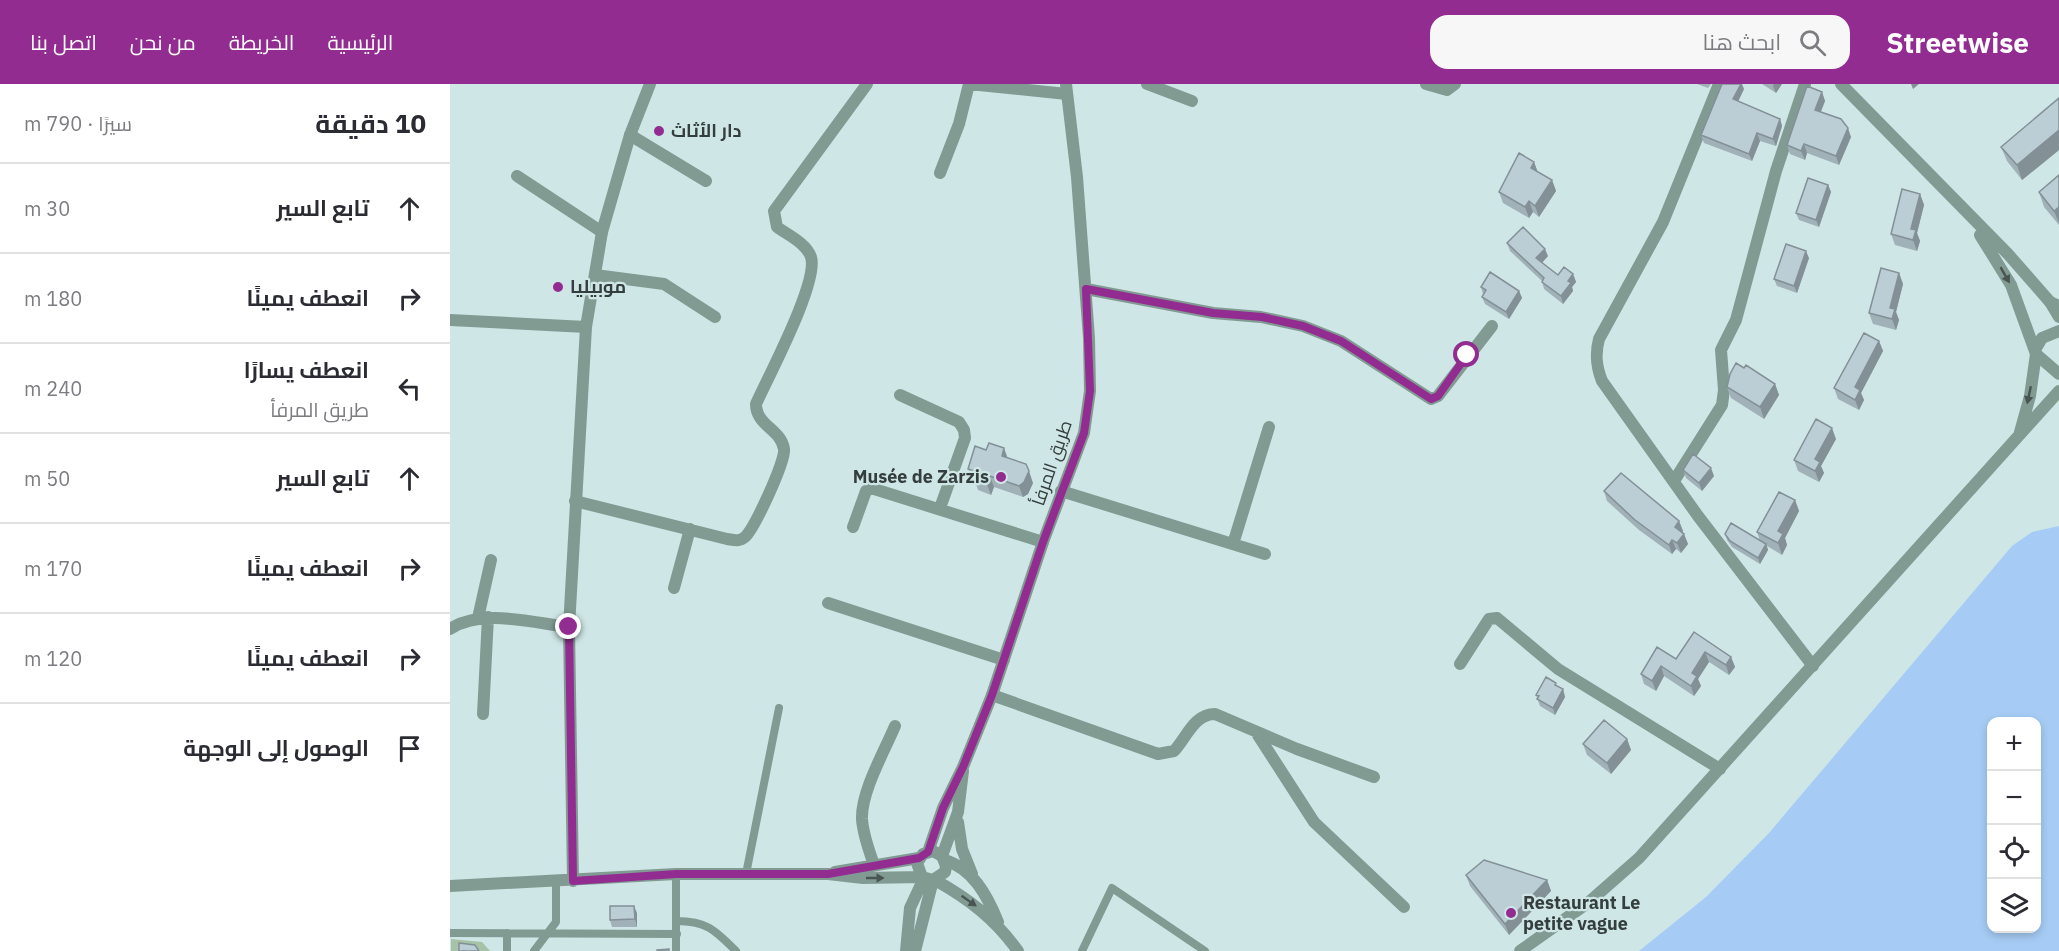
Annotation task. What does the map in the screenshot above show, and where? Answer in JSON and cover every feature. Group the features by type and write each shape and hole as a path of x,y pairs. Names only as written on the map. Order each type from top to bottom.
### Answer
{"street":[{"path":"573,881 569,627 586,327 602,232 630,135 650,84"},
{"path":"575,501 727,539 742,539 754,524 780,465 784,447 775,432 758,418 756,404 802,302 811,278 812,263 806,248 777,227 774,211 867,84"},
{"path":"940,173 958,124 969,84 1067,89"},
{"path":"1147,84 1192,101"},
{"path":"1426,84 1448,90 1455,84"},
{"path":"1719,84 1663,222 1599,339 1596,351 1597,368 1602,381 1674,481 1813,666"},
{"path":"1674,481 1722,405 1724,390 1721,350 1736,320 1776,171 1805,84"},
{"path":"1841,84 2054,304 2059,317"},
{"name":"طريق المرفأ","path":"963,767 992,695 1043,542 1084,433 1090,391 1086,289 1067,89"},
{"path":"630,135 706,181"},
{"path":"517,176 602,232"},
{"path":"1961,209 1990,249 2011,285 2035,352 2059,374"},
{"path":"595,275 664,284 715,317"},
{"path":"1086,289 1213,313 1262,317 1303,326 1341,341 1431,399 1438,396 1492,326"},
{"path":"450,320 586,327"},
{"path":"2019,436 2030,396 2035,352 2042,338 2059,331"},
{"path":"1520,951 1589,902 1639,858 2059,391"},
{"path":"900,395 958,422 964,430 965,438 940,508"},
{"path":"1233,544 1269,427"},
{"path":"853,527 866,491 872,489 940,508 1043,542"},
{"path":"1061,491 1265,554"},
{"path":"674,588 690,529"},
{"path":"483,714 483,617 491,560"},
{"path":"828,603 1004,660"},
{"path":"450,629 483,617 569,627"},
{"path":"1460,664 1489,619 1497,618 1558,669 1720,769"},
{"path":"992,695 1158,754 1174,751 1196,722 1208,714 1215,714 1374,777"},
{"path":"874,865 866,843 862,818 866,797 895,726"},
{"path":"1256,732 1314,822 1404,907"},
{"path":"450,886 676,874 828,874 863,878 929,879 945,872 944,858 958,812 963,767"},
{"path":"963,767 917,868 929,879 969,900 1000,926"},
{"path":"958,812 962,849 1000,926 1018,951"},
{"path":"828,874 923,855 944,858 963,868 977,883"},
{"path":"906,951 910,909 929,879"},
{"path":"915,951 929,879"}],"lane":[{"path":"746,874 779,708"},
{"path":"676,874 676,951"},
{"path":"534,951 550,933 557,914 556,882"},
{"path":"1082,951 1112,888 1205,951"},
{"path":"676,921 699,921 712,928 736,951"},
{"path":"450,933 677,934"},
{"path":"507,933 507,951"}],"green space":[{"path":"451,939 482,942 490,951 451,951"}],"water":[{"path":"2059,526 2059,951 1639,951 1706,897 1769,833 2012,546 2032,532"}],"building":[{"path":"1722,84 1741,84 1733,99 1780,119 1773,139 1757,133 1749,154 1701,135"},
{"path":"1807,86 1822,92 1815,110 1841,119 1848,128 1836,156 1804,144 1801,151 1787,145"},
{"path":"2059,98 2059,130 2017,165 2001,147"},
{"path":"1519,153 1534,162 1531,168 1552,180 1535,206 1529,201 1525,207 1499,192"},
{"path":"2059,175 2059,207 2054,211 2039,192"},
{"path":"1808,178 1828,185 1816,220 1796,213"},
{"path":"1902,189 1920,194 1911,229 1916,230 1913,240 1891,234"},
{"path":"1523,227 1545,249 1536,258 1558,275 1564,267 1573,274 1568,281 1571,283 1561,296 1542,282 1544,278 1507,243"},
{"path":"1786,244 1806,251 1794,286 1774,279"},
{"path":"1881,268 1899,273 1890,308 1895,309 1892,319 1869,313"},
{"path":"1490,272 1519,291 1506,312 1482,297 1486,290 1481,287"},
{"path":"1864,333 1879,341 1855,387 1860,390 1855,400 1834,388"},
{"path":"1736,363 1744,368 1746,365 1775,384 1760,407 1727,387"},
{"path":"1816,419 1832,428 1815,459 1820,462 1815,471 1794,460"},
{"path":"989,443 1004,448 1002,456 1026,464 1029,471 1024,482 1019,486 990,476 987,484 974,479 977,472 968,469 975,446 986,450"},
{"path":"1693,454 1711,468 1699,483 1683,470"},
{"path":"1621,473 1679,521 1675,527 1684,534 1677,543 1672,540 1669,545 1635,520 1604,491"},
{"path":"1779,492 1795,500 1778,531 1783,534 1778,543 1757,532"},
{"path":"1731,523 1766,544 1758,558 1730,541 1725,534"},
{"path":"1694,632 1731,657 1726,665 1705,652 1692,673 1697,676 1691,686 1661,666 1652,681 1641,674 1657,647 1676,659"},
{"path":"1546,677 1563,689 1553,708 1537,699 1539,696 1536,695"},
{"path":"1604,720 1627,739 1607,763 1583,744"},
{"name":"Restaurant Le petite vague","path":"1484,860 1547,880 1505,924 1466,875"},
{"path":"610,906 634,906 635,919 610,920"},
{"path":"459,943 475,945 479,951 459,951"}],"place":[{"name":"دار الأثاث","path":"659,131"},
{"name":"موبيليا","path":"558,287"},
{"name":"Musée de Zarzis","path":"1001,477"},
{"name":"Restaurant Le petite vague","path":"1511,913"}],"route":[{"path":"569,627 573,881 676,874 828,874 919,858 928,852 934,829 963,767 992,695 1043,542 1084,433 1090,391 1086,289 1213,313 1262,317 1303,326 1341,341 1409,387 1431,399 1438,396 1467,355"}]}
